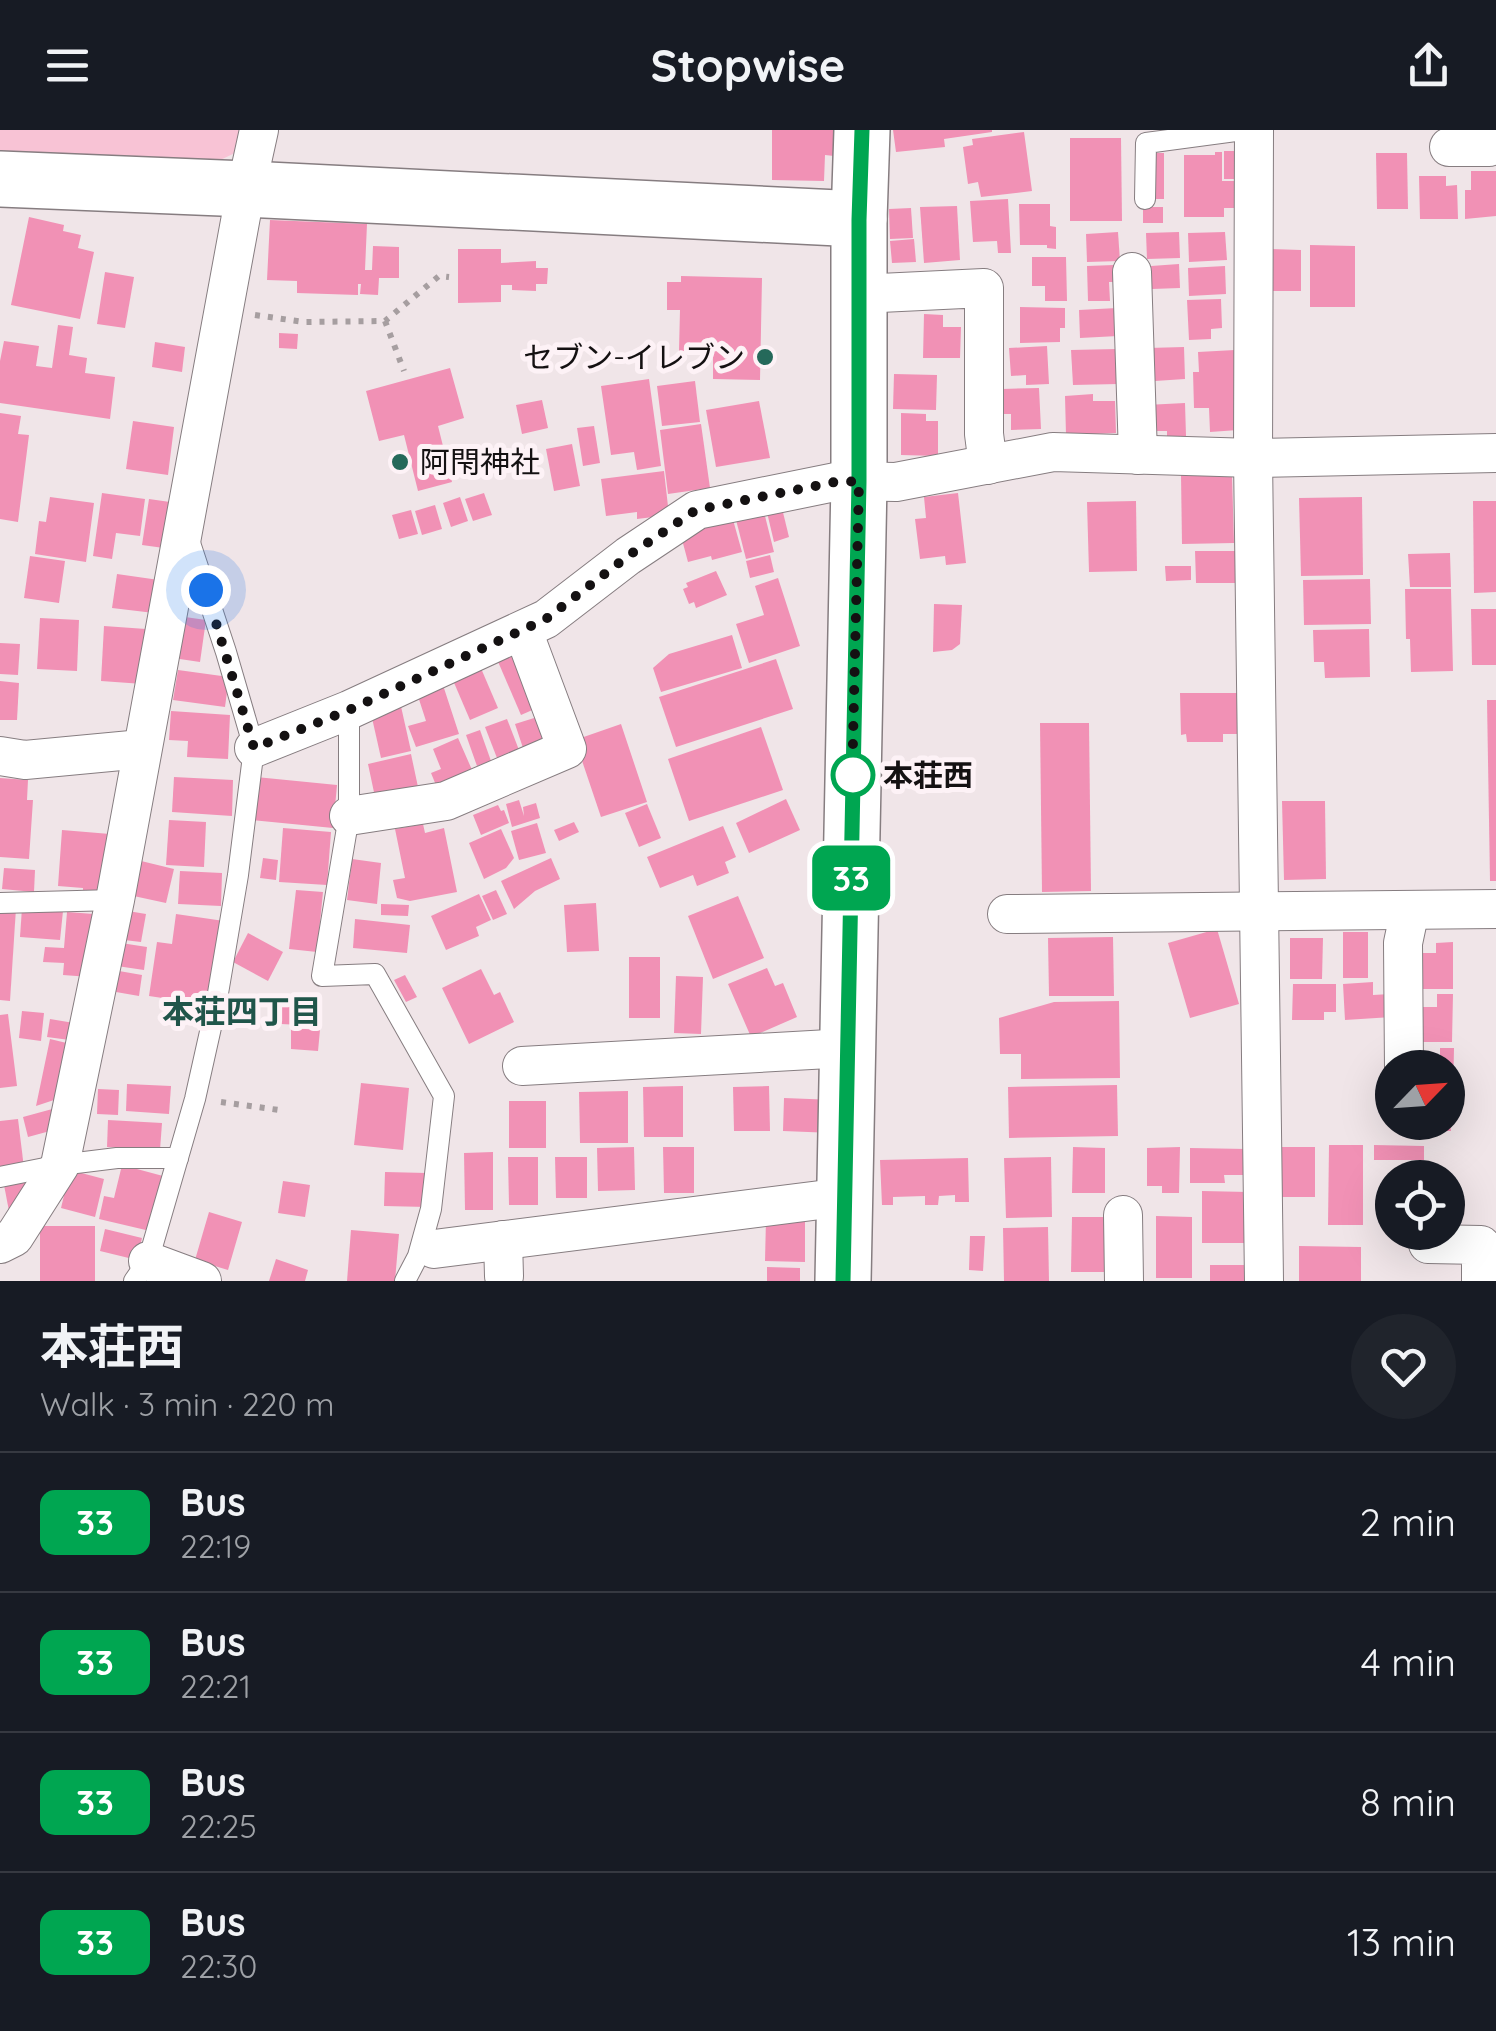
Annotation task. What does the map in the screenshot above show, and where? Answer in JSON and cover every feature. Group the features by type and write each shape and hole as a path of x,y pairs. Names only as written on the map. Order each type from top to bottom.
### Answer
{"main road":[{"path":"843,1281 862,130"},
{"path":"0,179 859,220"}],"street":[{"path":"0,1244 14,1238 60,1165 116,900 260,130"},
{"path":"1254,130 1253,458 1264,1281"},
{"path":"1449,147 1489,147 1488,130"},
{"path":"1132,272 1138,455"},
{"path":"859,294 984,288 984,434 988,465"},
{"path":"254,748 349,710 546,619 696,510 840,481 896,482 1053,452 1253,458 1496,453"},
{"path":"349,816 446,801 567,748 523,630"},
{"path":"0,756 25,760 142,749"},
{"path":"1007,914 1496,909"},
{"path":"1404,1050 1403,943 1410,910"},
{"path":"522,1066 847,1048"},
{"path":"434,1249 504,1258 844,1197"},
{"path":"1122,1216 1124,1281"},
{"path":"1465,1245 1481,1245 1480,1281"},
{"path":"141,1271 202,1281"}],"lane":[{"path":"1146,199 1146,142 1243,130"},
{"path":"141,1271 196,1099 235,894 254,748 185,529"},
{"path":"349,710 349,816 322,976 376,974 444,1096 432,1208 418,1256 405,1281"},
{"path":"0,902 116,900"},
{"path":"0,1177 117,1158 178,1158"}],"path":[{"path":"224,311 304,322 385,322 440,276 450,278"},
{"path":"385,322 404,371"},
{"path":"196,1099 279,1110"}],"shaded area":[{"path":"0,130 242,130 237,152 214,163 0,156"}],"building":[{"path":"772,130 835,130 834,156 825,155 824,181 772,180"},
{"path":"893,130 992,132 944,139 945,147 896,152"},
{"path":"1024,132 1032,191 981,197 978,182 968,184 963,147 973,145 972,139"},
{"path":"1070,138 1121,138 1122,221 1070,221"},
{"path":"1224,151 1236,151 1237,179 1224,179"},
{"path":"1222,152 1222,181 1236,181 1236,208 1224,208 1224,217 1184,217 1184,155"},
{"path":"1154,153 1164,153 1164,199 1153,199"},
{"path":"1376,153 1407,153 1408,209 1377,209"},
{"path":"1471,171 1496,171 1496,216 1465,219 1465,190 1471,190"},
{"path":"1419,176 1446,176 1446,186 1457,185 1458,219 1420,219"},
{"path":"1008,199 1011,253 998,253 997,241 973,242 970,201"},
{"path":"1019,204 1050,204 1056,249 1020,245"},
{"path":"957,206 960,260 924,263 920,207"},
{"path":"1143,207 1163,207 1163,223 1143,223"},
{"path":"911,208 913,238 890,239 889,209"},
{"path":"29,217 64,225 63,231 81,235 78,248 94,252 80,319 11,305"},
{"path":"270,220 367,224 365,270 372,270 373,246 399,247 399,278 379,278 378,295 360,294 361,284 358,295 297,293 297,281 267,280"},
{"path":"1118,232 1120,261 1087,262 1086,234"},
{"path":"1179,232 1180,258 1147,259 1146,233"},
{"path":"1225,232 1227,260 1189,262 1188,233"},
{"path":"914,239 916,262 892,263 890,241"},
{"path":"1310,245 1355,246 1355,307 1310,307"},
{"path":"458,249 501,249 501,263 536,261 536,268 548,268 547,284 536,284 536,291 512,290 512,285 501,285 501,302 458,303"},
{"path":"1271,249 1301,250 1301,291 1271,291"},
{"path":"1032,257 1066,257 1067,301 1045,301 1045,286 1032,286"},
{"path":"1179,264 1180,288 1152,289 1151,266"},
{"path":"1114,265 1115,282 1109,282 1110,301 1088,301 1087,266"},
{"path":"1225,266 1226,294 1189,296 1188,268"},
{"path":"105,272 134,277 125,328 97,324"},
{"path":"681,276 762,278 760,380 713,379 713,352 679,351 680,310 667,310 667,282 681,282"},
{"path":"1221,299 1222,328 1211,329 1211,339 1189,340 1187,300"},
{"path":"1020,307 1065,308 1060,342 1020,343"},
{"path":"1117,308 1118,336 1080,338 1079,310"},
{"path":"924,314 943,315 943,327 961,327 960,358 923,358"},
{"path":"58,325 73,327 69,355 87,358 85,373 115,377 110,419 0,403 4,341 39,346 36,366 52,368"},
{"path":"279,333 298,334 297,349 279,348"},
{"path":"155,342 185,347 182,372 152,367"},
{"path":"1047,346 1049,384 1026,385 1026,375 1011,376 1009,348"},
{"path":"1184,347 1185,379 1155,381 1155,376 1149,377 1148,348"},
{"path":"1117,349 1118,384 1073,385 1071,350"},
{"path":"1235,350 1238,430 1210,432 1209,408 1194,408 1193,372 1199,372 1198,352"},
{"path":"450,368 464,418 438,426 452,482 418,491 404,435 379,441 366,391"},
{"path":"894,374 937,375 936,410 893,409"},
{"path":"649,379 661,466 637,470 634,452 611,455 601,386"},
{"path":"695,381 700,422 662,426 657,386"},
{"path":"1039,388 1041,429 1011,430 1011,414 1004,414 1002,389"},
{"path":"1093,394 1093,401 1115,401 1116,433 1066,435 1065,396"},
{"path":"542,400 548,428 522,434 516,405"},
{"path":"759,401 770,458 716,467 706,410"},
{"path":"1185,403 1186,436 1167,438 1167,431 1147,431 1146,405"},
{"path":"0,413 21,416 18,434 29,435 18,522 0,519"},
{"path":"901,413 926,414 926,421 938,421 938,456 901,455"},
{"path":"133,421 174,427 168,475 126,469"},
{"path":"701,424 710,488 668,494 660,430"},
{"path":"594,426 600,463 583,466 577,428"},
{"path":"572,444 580,486 554,491 546,449"},
{"path":"664,471 669,515 637,519 637,512 606,516 601,479"},
{"path":"1181,475 1232,475 1234,543 1182,544"},
{"path":"102,493 145,499 140,536 116,533 112,559 93,556"},
{"path":"484,493 492,515 473,521 465,499"},
{"path":"958,493 966,563 946,565 945,556 920,559 915,519 926,518 924,497"},
{"path":"50,497 94,503 86,562 35,554 39,521 46,522"},
{"path":"460,497 468,521 451,527 443,503"},
{"path":"1362,497 1363,575 1301,576 1299,498"},
{"path":"149,499 177,503 171,549 142,545"},
{"path":"761,500 774,552 746,559 733,508"},
{"path":"780,500 789,537 774,542 765,504"},
{"path":"1136,501 1137,571 1089,572 1087,502"},
{"path":"1473,501 1496,501 1496,592 1474,593"},
{"path":"435,505 442,529 422,535 415,511"},
{"path":"730,509 742,552 688,562 680,532"},
{"path":"411,510 418,534 399,539 392,515"},
{"path":"1195,551 1241,551 1241,583 1196,583"},
{"path":"1450,553 1451,587 1410,587 1408,554"},
{"path":"770,555 774,572 750,578 746,561"},
{"path":"30,556 65,561 59,603 24,598"},
{"path":"1165,566 1191,566 1191,580 1166,581"},
{"path":"716,571 727,595 696,608 694,602 689,604 683,589 688,587 686,583"},
{"path":"117,574 159,580 154,613 112,608"},
{"path":"778,578 800,646 749,663 736,624 764,615 755,586"},
{"path":"1370,579 1371,624 1304,625 1303,580"},
{"path":"1405,589 1451,589 1453,671 1411,672"},
{"path":"934,604 962,605 960,644 952,650 933,652"},
{"path":"1471,609 1496,609 1496,665 1472,665"},
{"path":"178,616 206,620 200,662 173,658"},
{"path":"40,618 79,620 77,671 37,669"},
{"path":"104,626 146,629 143,684 101,681"},
{"path":"1369,629 1370,677 1325,678 1324,662 1314,662 1313,630"},
{"path":"732,635 742,668 661,692 653,668 669,654"},
{"path":"0,643 20,644 18,675 0,674"},
{"path":"520,646 546,704 521,715 496,657"},
{"path":"477,659 498,708 470,720 449,671"},
{"path":"776,659 793,709 676,747 659,697"},
{"path":"178,670 229,677 225,707 173,700"},
{"path":"441,679 459,734 416,747 408,726 426,721 415,687"},
{"path":"0,681 19,683 17,720 0,720"},
{"path":"1180,693 1241,693 1242,734 1223,734 1223,742 1187,742 1186,734 1181,735"},
{"path":"1487,700 1496,700 1496,881 1490,881"},
{"path":"400,702 411,751 381,758 370,709"},
{"path":"171,711 230,715 228,759 187,757 188,741 169,740"},
{"path":"550,713 558,740 524,751 515,724"},
{"path":"507,719 519,750 497,758 485,727"},
{"path":"1040,723 1089,723 1091,891 1042,892"},
{"path":"621,724 647,802 601,817 575,740"},
{"path":"761,727 783,790 689,821 668,759"},
{"path":"480,730 491,761 477,766 466,735"},
{"path":"458,738 476,779 440,795 431,773 441,769 433,749"},
{"path":"411,754 418,787 375,797 368,764"},
{"path":"174,777 233,780 232,816 172,812"},
{"path":"256,777 337,785 333,828 252,820"},
{"path":"0,778 28,780 27,800 33,800 29,859 0,857"},
{"path":"786,799 800,830 749,853 736,823"},
{"path":"519,800 524,816 523,807 536,803 540,818 512,827 506,804"},
{"path":"1282,801 1325,801 1326,879 1284,880"},
{"path":"647,804 661,838 639,847 625,813"},
{"path":"498,805 509,823 481,835 473,815"},
{"path":"169,820 206,822 204,867 166,865"},
{"path":"574,822 579,832 559,841 554,830"},
{"path":"537,823 546,853 519,860 511,831"},
{"path":"423,824 425,833 444,828 457,892 410,901 397,898 393,880 405,878 395,829"},
{"path":"723,826 736,857 725,862 729,873 697,886 693,875 660,888 647,857"},
{"path":"283,828 331,832 327,885 279,882"},
{"path":"501,829 514,858 506,868 484,879 469,843"},
{"path":"62,830 110,834 106,899 83,898 83,888 58,886"},
{"path":"263,858 278,860 276,880 260,878"},
{"path":"551,858 560,879 535,891 514,909 501,881"},
{"path":"352,859 381,863 377,904 347,900"},
{"path":"137,860 174,869 166,903 129,895"},
{"path":"4,868 35,870 34,892 2,889"},
{"path":"180,871 222,873 221,906 178,904"},
{"path":"296,890 323,892 317,952 289,949"},
{"path":"496,890 507,914 493,920 482,896"},
{"path":"479,894 491,920 476,927 479,936 446,950 431,916"},
{"path":"738,896 764,958 713,979 688,916"},
{"path":"596,903 599,951 567,952 564,905"},
{"path":"381,904 409,905 408,916 381,915"},
{"path":"0,906 16,908 10,1001 0,1000"},
{"path":"22,908 63,911 60,940 20,937"},
{"path":"128,911 146,914 141,942 124,940"},
{"path":"67,912 94,914 90,977 63,975 64,963 43,962 45,947 64,948"},
{"path":"176,914 224,921 210,1005 149,996 157,942 172,944"},
{"path":"355,919 410,925 407,953 353,948"},
{"path":"1217,929 1239,1004 1190,1018 1168,943"},
{"path":"1343,932 1368,932 1368,978 1343,978"},
{"path":"248,933 283,952 268,981 233,962"},
{"path":"1113,937 1114,996 1049,996 1048,938"},
{"path":"1290,938 1323,938 1322,979 1290,979"},
{"path":"1453,942 1453,989 1421,989 1421,953 1436,953 1436,943"},
{"path":"121,943 147,947 144,970 117,966"},
{"path":"629,957 660,957 660,1018 629,1018"},
{"path":"767,968 775,986 783,983 797,1017 751,1037 728,984"},
{"path":"481,969 494,995 500,992 514,1022 469,1044 442,988"},
{"path":"119,971 142,975 139,996 116,992"},
{"path":"405,975 417,997 406,1002 394,980"},
{"path":"676,976 703,977 701,1034 674,1033"},
{"path":"1373,982 1373,995 1390,994 1392,1017 1345,1020 1343,984"},
{"path":"1293,984 1336,984 1336,1012 1324,1012 1324,1020 1292,1020"},
{"path":"1437,994 1453,994 1452,1042 1421,1042 1421,1007 1437,1007"},
{"path":"1119,1001 1120,1078 1021,1079 1021,1054 1000,1054 999,1018 1054,1002"},
{"path":"281,1003 322,1005 321,1026 281,1024"},
{"path":"22,1011 44,1013 41,1041 19,1038"},
{"path":"8,1014 17,1086 0,1088 0,1015"},
{"path":"50,1019 80,1024 77,1041 47,1037"},
{"path":"291,1028 320,1030 318,1051 291,1049"},
{"path":"50,1039 75,1045 63,1097 36,1106"},
{"path":"361,1083 409,1088 403,1150 354,1145"},
{"path":"127,1084 171,1086 169,1114 126,1111"},
{"path":"1117,1085 1118,1136 1009,1138 1008,1087"},
{"path":"683,1086 683,1137 644,1137 643,1087"},
{"path":"769,1086 770,1131 734,1131 733,1087"},
{"path":"98,1089 119,1090 118,1115 97,1114"},
{"path":"628,1091 628,1143 580,1143 579,1092"},
{"path":"784,1098 835,1100 833,1133 783,1131"},
{"path":"509,1101 546,1101 546,1148 509,1148"},
{"path":"56,1108 61,1128 28,1137 23,1117"},
{"path":"18,1119 24,1168 0,1170 0,1121"},
{"path":"108,1120 162,1123 160,1150 107,1147"},
{"path":"1329,1145 1363,1145 1363,1225 1328,1225"},
{"path":"1374,1145 1424,1146 1424,1160 1374,1160"},
{"path":"634,1147 635,1190 598,1191 597,1148"},
{"path":"663,1147 694,1147 694,1193 664,1193"},
{"path":"1073,1147 1105,1148 1105,1193 1072,1193"},
{"path":"1180,1147 1179,1193 1162,1193 1162,1186 1147,1186 1147,1148"},
{"path":"1279,1147 1315,1147 1315,1197 1279,1197"},
{"path":"1190,1148 1247,1149 1247,1175 1224,1175 1225,1183 1190,1183"},
{"path":"493,1152 493,1210 465,1210 464,1153"},
{"path":"508,1157 538,1157 538,1205 509,1205"},
{"path":"555,1157 587,1157 587,1198 556,1198"},
{"path":"1051,1157 1052,1217 1006,1218 1004,1158"},
{"path":"968,1158 969,1202 955,1202 955,1195 939,1196 938,1205 925,1205 925,1196 893,1197 893,1205 882,1205 880,1160"},
{"path":"122,1165 163,1176 150,1231 99,1219 104,1196 114,1198"},
{"path":"70,1170 104,1179 95,1217 61,1208"},
{"path":"385,1172 427,1173 427,1207 384,1206"},
{"path":"40,1178 9,1211 4,1185"},
{"path":"283,1181 310,1185 305,1217 278,1213"},
{"path":"1202,1191 1248,1192 1248,1243 1202,1243"},
{"path":"209,1212 242,1222 228,1270 195,1260"},
{"path":"1156,1216 1192,1217 1192,1278 1156,1278"},
{"path":"1072,1217 1104,1217 1104,1272 1071,1272"},
{"path":"766,1219 805,1220 805,1262 765,1261"},
{"path":"40,1226 95,1226 95,1281 40,1281"},
{"path":"1048,1227 1049,1281 1004,1281 1003,1228"},
{"path":"105,1229 142,1238 137,1260 100,1251"},
{"path":"351,1230 399,1234 395,1281 347,1281"},
{"path":"970,1236 985,1236 983,1271 969,1270"},
{"path":"1299,1246 1361,1247 1361,1281 1299,1281"},
{"path":"276,1259 308,1270 305,1281 269,1281"},
{"path":"1210,1265 1248,1265 1248,1281 1210,1281"},
{"path":"767,1267 800,1268 800,1281 767,1281"}],"bus line":[{"name":"33","path":"843,1281 862,130"}],"place":[{"name":"セブン-イレブン","path":"765,357"},
{"name":"阿閇神社","path":"400,462"},
{"name":"本荘西","path":"853,775"}],"district":[{"name":"本荘四丁目","path":"242,1011"}],"route":[{"path":"206,590 254,748 349,710 546,619 696,510 840,481 859,482 852,784 853,775"}]}
